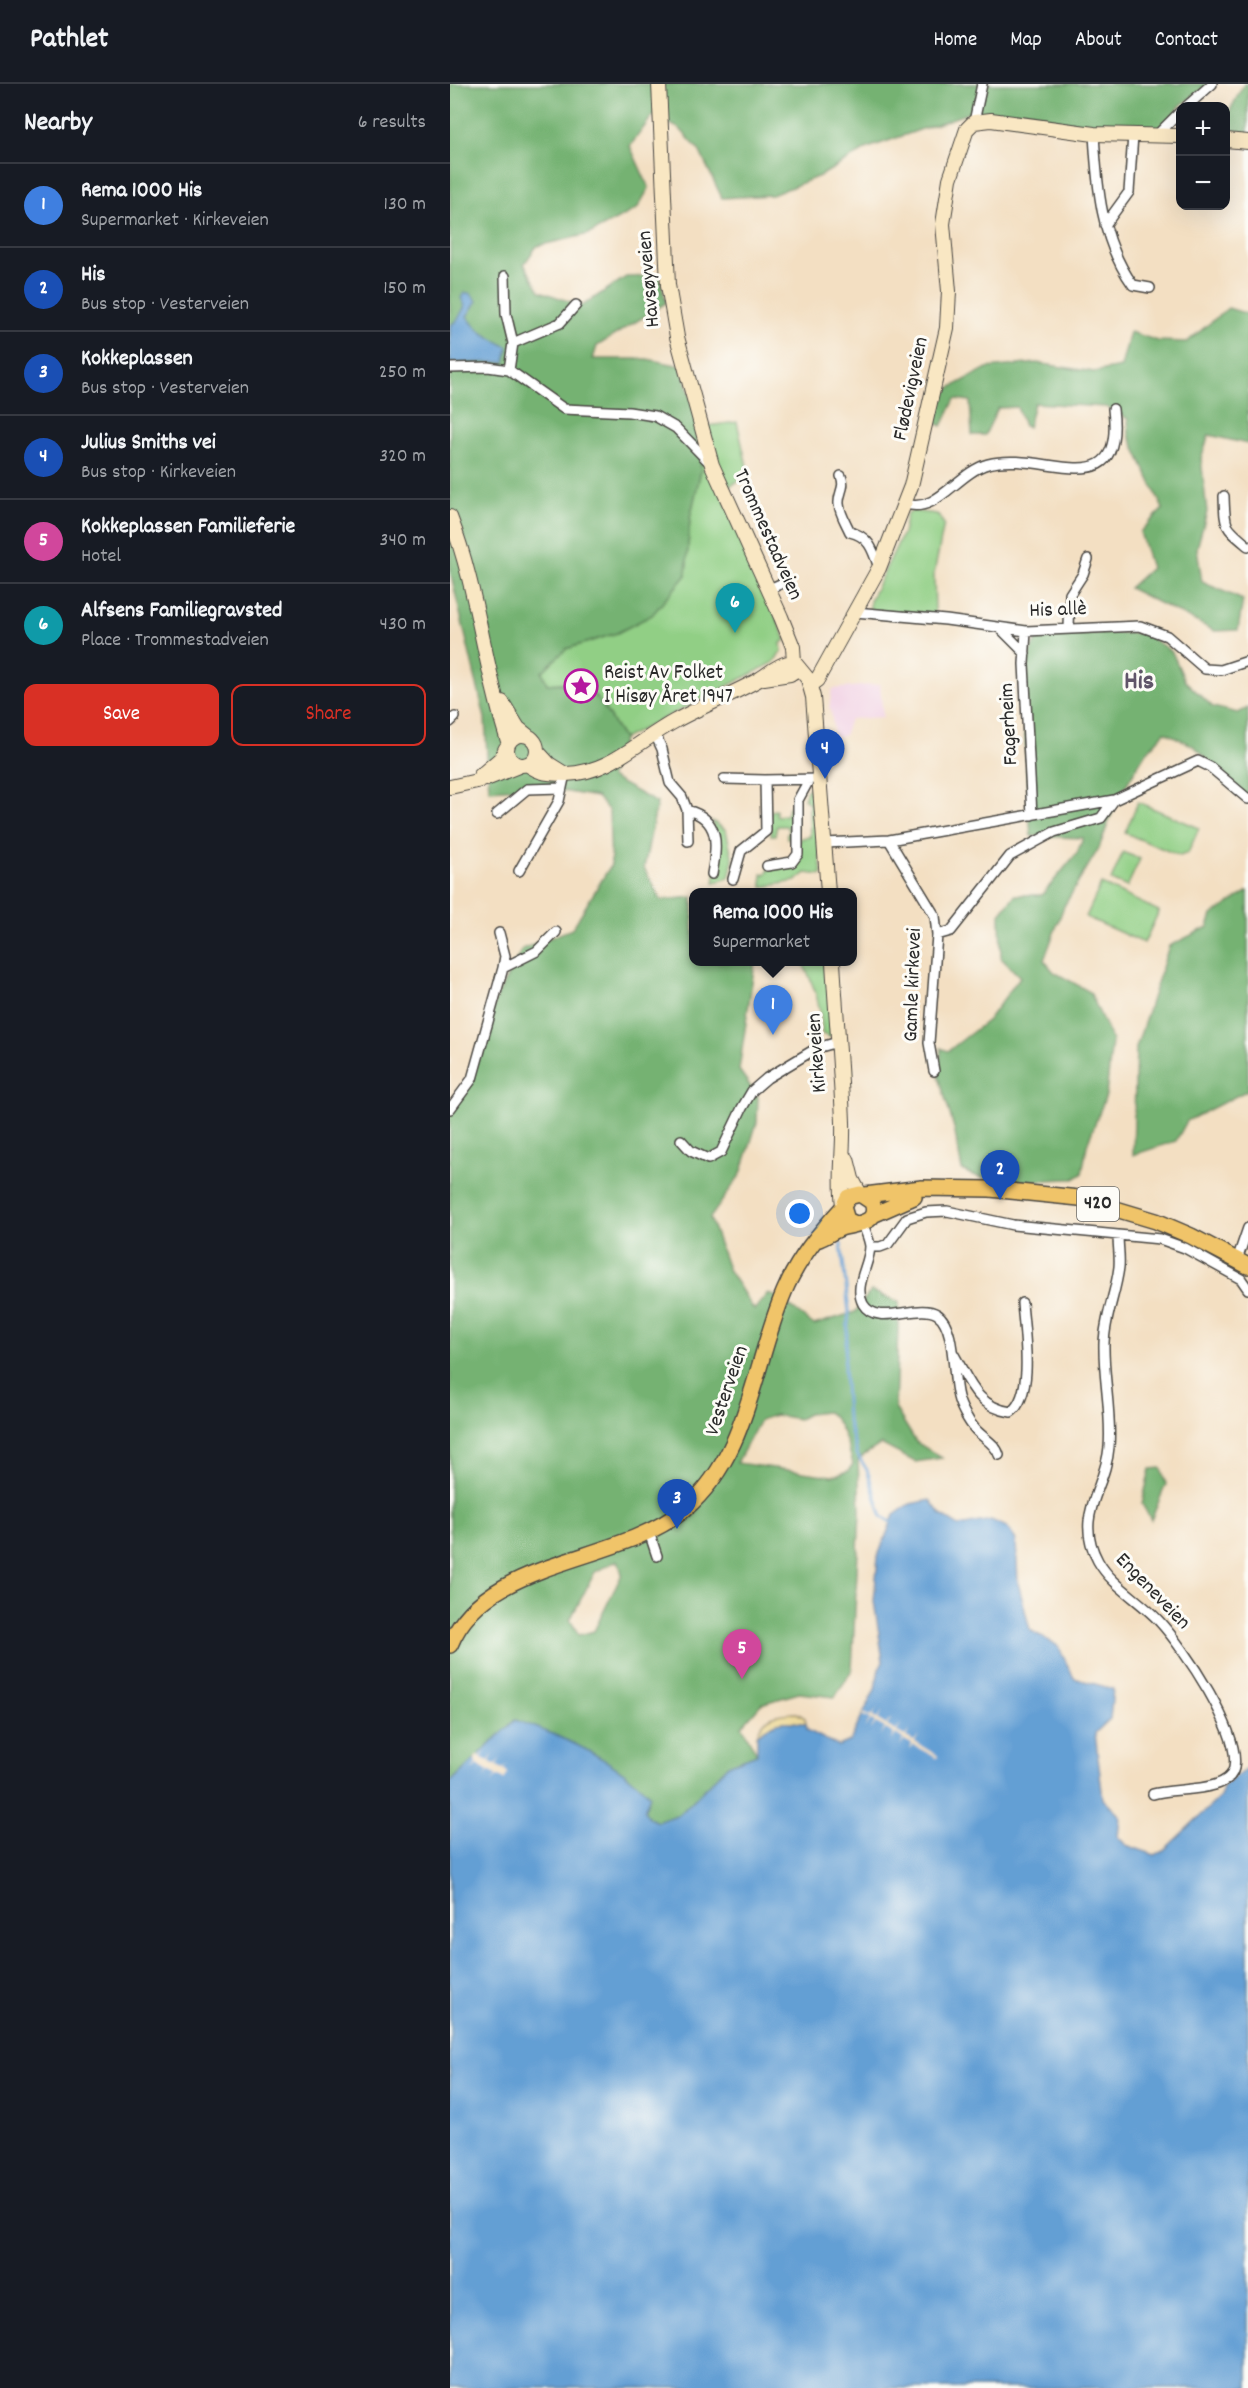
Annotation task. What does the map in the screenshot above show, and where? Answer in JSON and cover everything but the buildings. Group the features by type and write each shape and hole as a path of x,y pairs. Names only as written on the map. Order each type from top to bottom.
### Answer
{"main road":[{"name":"Havsøyveien","path":"659,84 672,314 712,465"},
{"path":"974,122 991,120 1094,134 1176,136"},
{"name":"Flødevigveien","path":"810,685 817,680 879,568 906,504 946,328 949,291 944,240 945,199 962,138 974,122"},
{"path":"1230,140 1248,142"},
{"name":"Trommestadveien","path":"712,465 769,589 793,647 797,665"},
{"path":"450,517 468,576 511,762 546,774 577,774 602,768 684,716 759,679 774,668 797,665 810,685 814,780 825,843 828,888"},
{"path":"491,678 506,712 518,728 535,742 537,750 549,764 565,774"},
{"path":"474,781 501,758 507,745 520,734 529,736"},
{"path":"450,787 486,779 524,765 534,759 537,750"},
{"name":"Kirkeveien","path":"832,966 843,1142 841,1183 843,1206"},
{"name":"Kirkeveien","path":"843,1142 848,1169 863,1194"},
{"name":"420","path":"843,1206 851,1195 922,1188 1018,1190 1079,1198 1156,1221 1243,1263"},
{"name":"420","path":"816,1240 864,1221 898,1202 937,1190"},
{"path":"843,1206 847,1220 864,1221 872,1202 863,1194"},
{"name":"Vesterveien","path":"450,1645 470,1614 498,1590 649,1532 685,1509 714,1477 728,1456 741,1425 783,1293 796,1267 819,1233 843,1206"}],"street":[{"name":"Flødevigveien","path":"974,122 982,84"},
{"path":"1192,102 1212,84"},
{"path":"1157,135 1176,116"},
{"path":"1094,134 1097,191 1106,225 1123,270 1133,285 1150,288"},
{"path":"1106,225 1129,192 1133,135"},
{"path":"450,368 488,367 509,370 513,343 506,314 505,276"},
{"path":"513,343 560,323 576,305"},
{"name":"Trommestadveien","path":"509,370 564,409 629,412 655,416 676,428 712,465"},
{"path":"906,504 916,507 931,503 963,476 994,463 1040,462 1085,469 1098,466 1111,452 1114,440 1113,409"},
{"path":"840,476 843,488 839,507 845,522 850,532 860,534 869,542 879,568"},
{"path":"1224,496 1225,521 1233,536 1248,546"},
{"path":"1069,629 1070,594 1083,574 1088,559"},
{"path":"769,589 785,582"},
{"name":"His allè","path":"855,612 946,620 1026,631 1148,627 1167,636 1205,669 1221,670 1248,661"},
{"path":"1000,628 1025,653"},
{"name":"Fagerheim","path":"1026,631 1032,815"},
{"path":"655,734 663,749 670,783 682,797 687,810 688,841"},
{"path":"825,843 889,840 1114,800 1198,761 1210,767 1248,799"},
{"path":"519,871 526,854 548,824 565,774"},
{"path":"724,779 814,780"},
{"path":"733,879 741,851 766,831 765,780"},
{"path":"767,866 792,862 798,854 798,800 814,780"},
{"path":"497,814 528,789 562,788"},
{"path":"937,935 951,931 1010,856 1054,832 1101,818 1114,800"},
{"path":"687,810 705,817 712,827 716,851 712,874"},
{"name":"Gamle kirkevei","path":"889,840 935,916 937,935 928,1043 934,1071"},
{"path":"503,968 537,951 556,932"},
{"path":"450,1109 472,1079 503,968 505,956 499,933"},
{"path":"681,1140 691,1151 708,1159 721,1152 752,1091 792,1062 817,1048 838,1042"},
{"path":"870,1247 888,1244 907,1218 926,1212 947,1211 1013,1226 1139,1235 1185,1248 1241,1279 1248,1289"},
{"path":"864,1221 870,1247 860,1289 865,1306 871,1311 883,1314 932,1311 945,1323 958,1398 974,1428 999,1455"},
{"path":"1243,1263 1248,1228"},
{"name":"Engeneveien","path":"1118,1235 1119,1268 1106,1314 1104,1344 1109,1448 1093,1496 1089,1521 1090,1541 1098,1562 1111,1578 1159,1621 1208,1690 1224,1722 1233,1749 1235,1766 1232,1776 1225,1783 1214,1786 1168,1789 1153,1794"},
{"path":"951,1348 984,1402 997,1410 1011,1412 1023,1397 1026,1381 1023,1303"},
{"path":"649,1532 657,1556"}],"shaded area":[{"path":"880,684 883,717 850,719 844,736 834,737 829,709 832,689"}],"green space":[{"path":"450,84 1210,84 1185,102 1176,102 1176,111 1160,133 1020,123 968,113 868,148 822,175 772,195 722,198 699,150 680,129 653,115 630,146 649,188 637,209 589,234 537,246 524,264 540,291 582,306 626,277 660,276 666,303 597,346 593,359 647,359 681,366 700,427 701,470 690,518 686,575 652,615 617,633 566,649 542,672 547,684 577,686 595,696 623,739 610,777 657,803 644,868 661,900 689,897 689,966 754,966 739,1070 758,1097 757,1122 741,1174 710,1218 728,1269 754,1310 768,1293 779,1298 814,1325 855,1312 871,1291 899,1302 895,1408 916,1442 942,1458 915,1462 881,1444 858,1459 860,1511 852,1670 835,1697 799,1693 761,1704 742,1726 757,1754 728,1765 680,1814 657,1822 649,1818 644,1811 650,1795 586,1752 515,1720 450,1783 450,1102 468,1081 480,1053 498,995 522,949 572,929 611,865 609,811 597,797 539,787 489,790 485,718 450,571","holes":["826,1412 836,1420 847,1443 853,1464 848,1471 832,1476 737,1463 760,1420 775,1415 799,1419 808,1414","618,1560 622,1574 594,1631 579,1635 570,1620 595,1572"]},
{"path":"1244,84 1248,84 1248,134 1230,131 1230,110"},
{"path":"1228,308 1248,314 1248,444 1209,435 1201,458 1207,512 1197,548 1202,582 1243,600 1238,630 1215,631 1129,588 1151,568 1140,532 1163,509 1129,435 1128,419 1106,407 1034,403 1028,427 1024,426 1017,407 998,408 985,435 972,435 970,401 955,399 942,426 934,422 939,398 948,389 987,368 1037,363 1094,372 1121,367 1130,332 1158,341 1187,342"},
{"path":"737,422 749,475 721,491 786,640 781,643 782,651 773,663 623,739 605,709 569,682 547,684 542,671 566,649 617,633 652,615 686,575 690,519 701,470 700,427"},
{"path":"913,511 937,514 944,524 934,574 935,614 870,610 870,601 903,533 907,513"},
{"path":"1144,633 1172,652 1185,681 1213,707 1238,713 1248,708 1248,799 1194,746 1165,732 1145,754 1117,800 1099,848 1064,906 1044,960 1054,972 1090,992 1112,1041 1106,1095 1087,1145 1082,1174 1074,1179 1017,1181 974,1176 962,1170 954,1128 939,1077 941,1048 948,1051 988,1020 1020,977 1001,958 1000,914 1015,895 1042,895 1077,853 1083,838 1031,836 1025,737 1026,680 1029,658 1035,643 1044,634"},
{"path":"813,787 822,875 806,873 796,881 762,887 762,874 765,875 769,869 790,864 801,838 810,837 809,803 804,799 807,790"},
{"path":"1138,802 1199,828 1188,853 1180,856 1125,833"},
{"path":"789,807 795,807 796,838 787,838 787,833 790,833 787,826 777,826 775,835 771,835 770,811 776,810 777,816 786,815"},
{"path":"712,821 726,830 733,860 729,878 714,883 718,857"},
{"path":"1123,852 1140,859 1127,887 1111,880"},
{"path":"1101,884 1159,911 1144,943 1086,917"},
{"path":"1248,891 1248,1090 1187,1121 1176,1141 1133,1155 1136,1048 1169,946 1208,927 1212,915"},
{"path":"804,966 828,966 832,1034 830,1037 822,1034 821,1015"},
{"path":"1161,1468 1166,1484 1151,1520 1142,1504 1150,1469"}],"sand":[{"path":"797,1713 805,1718 806,1724 780,1723 757,1735 763,1723 768,1719"}],"water":[{"path":"464,293 470,293 477,301 467,316 471,322 485,334 508,347 505,362 450,363 450,326 458,319 465,306 461,298"},
{"path":"930,1500 941,1515 959,1526 991,1520 1007,1527 1016,1540 1018,1583 1030,1630 1058,1646 1074,1678 1113,1689 1110,1719 1095,1733 1103,1799 1120,1816 1118,1837 1126,1845 1155,1855 1163,1851 1220,1797 1224,1785 1248,1768 1248,2388 450,2388 450,1783 515,1720 569,1741 620,1770 650,1795 644,1811 649,1818 657,1822 680,1814 728,1765 757,1754 757,1735 769,1726 780,1722 806,1724 807,1730 838,1746 850,1741 875,1689 883,1661 874,1601 878,1556 894,1515 910,1504"}],"pier":[{"path":"878,1707 872,1717 877,1719 883,1710 878,1720 886,1725 892,1717 887,1726 896,1731 901,1723 897,1732 905,1736 910,1729 906,1737 914,1741 919,1735 915,1742 938,1756 937,1758 913,1745 909,1752 912,1744 904,1740 900,1746 903,1739 896,1734 891,1742 894,1734 886,1729 880,1736 885,1728 876,1723 869,1732 875,1722 871,1720 864,1729 870,1719 862,1715 863,1713 870,1717"},
{"path":"485,1750 482,1758 489,1761 493,1754 490,1762 496,1765 500,1758 497,1766 503,1769 508,1763 504,1769 508,1773 504,1780 497,1776 492,1782 496,1775 489,1771 485,1779 488,1771 482,1767 478,1774 481,1767 477,1765 472,1771 476,1764 475,1758 478,1755 481,1757"}],"waterway":[{"path":"841,1244 849,1312 844,1367 847,1418 857,1454 867,1470 882,1517 891,1522"}],"place":[{"name":"Alfsens Familiegravsted","path":"735,633"},
{"name":"Reist Av Folket I Hisøy Året 1947","path":"581,686"},
{"name":"Julius Smiths vei","path":"825,779"},
{"name":"Rema 1000 His","path":"773,1035"},
{"name":"His","path":"1000,1200"},
{"name":"Kokkeplassen","path":"677,1529"},
{"name":"Kokkeplassen Familieferie","path":"742,1679"}],"district":[{"name":"His","path":"1139,682"}]}
